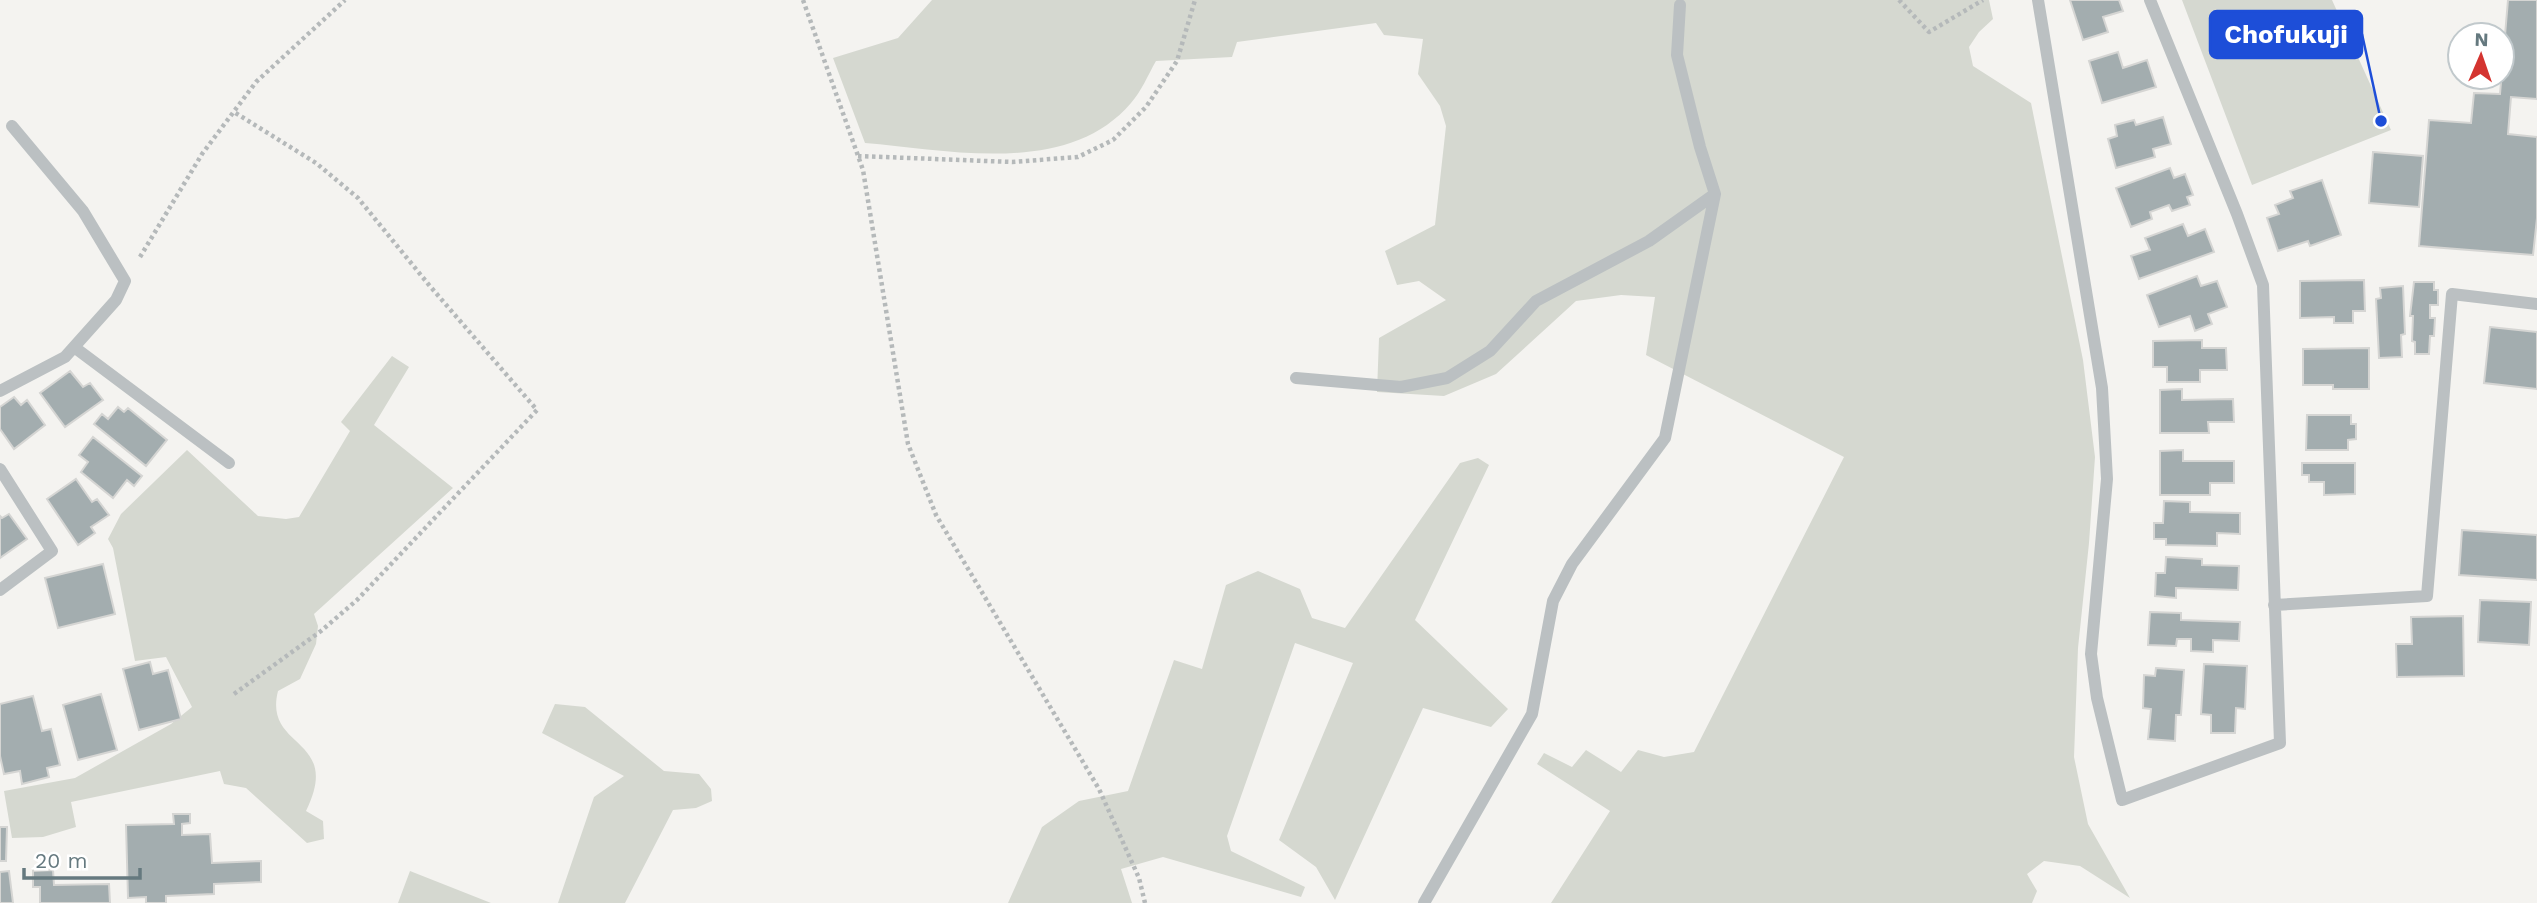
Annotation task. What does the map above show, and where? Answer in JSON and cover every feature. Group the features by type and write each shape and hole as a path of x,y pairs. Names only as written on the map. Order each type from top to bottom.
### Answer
{"street":[{"path":"2038,0 2102,388 2107,479 2091,654 2097,698 2122,800 2280,743 2263,285 2150,0"},
{"path":"1424,903 1532,714 1553,601 1572,564 1665,438 1715,194 1677,55 1680,5"},
{"path":"0,391 65,357 116,300 125,281 83,211 12,126"},
{"path":"1296,378 1401,387 1447,379 1490,351 1536,301 1649,241 1715,194"},
{"path":"2274,605 2427,596 2452,294 2537,304"},
{"path":"75,347 229,463"},
{"path":"0,469 52,551 0,590"}],"path":[{"path":"125,281 202,154 256,82 345,0"},
{"path":"803,0 863,170 908,444 936,515 1099,789 1139,878 1145,903"},
{"path":"858,156 1012,162 1078,157 1114,140 1146,107 1177,61 1195,0"},
{"path":"1899,0 1929,33 1983,0"},
{"path":"234,112 316,163 358,198 537,410 357,600 321,631 234,694"}],"shaded area":[{"path":"932,0 1989,0 1993,19 1979,32 1969,47 1973,66 2031,103 2083,360 2095,457 2078,648 2074,757 2088,824 2130,898 2080,866 2044,861 2027,874 2037,891 2032,903 1551,903 1610,811 1537,764 1544,753 1572,767 1586,750 1621,772 1638,750 1664,757 1694,752 1844,457 1646,355 1655,297 1621,295 1576,301 1496,374 1444,396 1377,392 1379,338 1446,300 1419,281 1397,285 1385,251 1435,225 1446,126 1440,106 1418,74 1423,39 1384,35 1376,23 1237,42 1232,57 1156,61 1135,99 1105,126 1075,141 1041,150 969,153 865,143 833,58 898,38"},
{"path":"2182,0 2332,0 2391,130 2252,185"},
{"path":"392,356 409,367 374,425 453,488 314,614 318,626 316,644 300,679 278,691 276,710 281,724 309,756 315,769 315,787 306,811 323,821 324,839 307,843 246,788 224,784 220,771 71,802 76,827 43,837 12,838 4,791 75,778 171,724 192,707 166,657 135,661 113,548 108,539 121,514 187,450 258,516 286,519 299,517 350,431 341,422"},
{"path":"1478,458 1489,465 1415,620 1508,709 1491,727 1423,708 1335,900 1316,867 1279,840 1353,663 1295,643 1227,836 1231,851 1305,887 1301,897 1163,857 1121,869 1132,903 1008,903 1042,827 1079,801 1128,791 1174,660 1202,669 1226,585 1258,571 1300,589 1312,618 1345,628 1460,463"},
{"path":"555,704 585,707 664,771 699,774 711,789 712,801 696,808 673,810 625,903 558,903 594,797 624,776 542,733"},
{"path":"410,871 491,903 398,903"}],"building":[{"path":"2070,0 2119,0 2123,11 2103,17 2108,32 2083,40"},
{"path":"2508,0 2537,0 2537,99 2511,97 2508,134 2537,137 2537,218 2533,255 2419,246 2429,120 2471,123 2474,93 2500,94 2500,91 2516,91 2516,21 2506,21"},
{"path":"2118,52 2123,68 2147,60 2156,87 2102,103 2089,61"},
{"path":"2163,117 2171,144 2153,149 2155,157 2116,168 2108,139 2117,136 2115,125 2134,120 2136,125"},
{"path":"2373,152 2423,156 2419,207 2369,203"},
{"path":"2170,168 2174,178 2185,174 2193,195 2187,197 2190,205 2172,211 2169,205 2150,212 2152,219 2131,227 2116,188"},
{"path":"2322,180 2341,235 2310,246 2308,241 2278,251 2267,218 2279,214 2275,205 2293,198 2290,191"},
{"path":"2183,224 2188,236 2205,229 2214,252 2139,279 2131,256 2150,250 2145,238"},
{"path":"2197,276 2201,286 2217,281 2227,307 2208,314 2212,324 2195,331 2190,316 2159,327 2147,295"},
{"path":"2364,280 2365,311 2353,311 2353,323 2334,323 2334,317 2300,318 2300,281"},
{"path":"2414,282 2434,282 2434,290 2438,290 2438,305 2430,305 2430,318 2435,318 2429,354 2415,354 2415,342 2412,341 2413,316 2410,316"},
{"path":"2403,286 2405,334 2401,335 2402,357 2379,358 2376,299 2381,298 2380,288"},
{"path":"2490,327 2537,332 2537,389 2484,383"},
{"path":"2202,340 2202,348 2226,348 2227,370 2200,370 2200,382 2167,382 2167,367 2153,367 2153,341"},
{"path":"2369,348 2369,389 2333,389 2333,385 2303,385 2303,349"},
{"path":"70,371 83,387 90,383 103,400 65,427 40,393"},
{"path":"2182,389 2182,400 2233,399 2234,422 2208,422 2209,433 2160,433 2160,390"},
{"path":"14,397 21,405 27,400 45,425 14,449 0,429 0,407"},
{"path":"118,407 124,412 128,408 167,440 146,466 94,424 102,414 108,419"},
{"path":"2307,415 2351,415 2351,424 2356,424 2356,439 2348,440 2348,450 2306,450"},
{"path":"93,437 142,476 134,486 127,480 113,498 81,472 88,462 79,455"},
{"path":"2183,450 2183,461 2234,461 2234,483 2210,483 2210,495 2160,495 2160,451"},
{"path":"2302,463 2355,463 2355,494 2324,495 2324,482 2309,482 2309,475 2302,475"},
{"path":"76,479 92,502 97,499 109,515 91,527 95,533 78,545 47,499"},
{"path":"2164,501 2190,502 2190,512 2240,513 2240,534 2217,533 2217,546 2166,545 2166,539 2154,539 2154,523 2163,523"},
{"path":"9,514 27,539 0,558 0,516 2,518"},
{"path":"2462,530 2537,535 2537,580 2459,575"},
{"path":"2166,557 2202,559 2202,565 2239,566 2238,590 2176,588 2176,598 2155,596 2156,573 2165,573"},
{"path":"103,564 115,614 58,628 45,578"},
{"path":"2480,600 2531,602 2529,645 2478,642"},
{"path":"2150,612 2181,613 2181,620 2240,622 2239,641 2213,640 2213,652 2191,651 2191,639 2177,639 2176,646 2148,645"},
{"path":"2463,616 2464,676 2397,677 2396,644 2412,644 2411,617"},
{"path":"150,662 153,674 168,670 181,719 139,730 123,669"},
{"path":"2204,664 2247,666 2245,709 2236,708 2235,733 2211,733 2211,715 2201,714"},
{"path":"2156,668 2184,670 2181,715 2176,715 2175,741 2148,739 2151,709 2143,708 2144,675 2155,676"},
{"path":"101,694 117,750 78,760 63,705"},
{"path":"33,696 42,731 51,729 60,765 47,768 49,777 22,784 20,771 4,774 0,756 0,704"},
{"path":"173,814 190,814 190,823 182,824 182,835 210,834 212,863 261,861 261,882 214,884 214,894 166,896 166,903 146,903 146,897 128,898 126,825 174,824"},
{"path":"0,827 7,827 6,861 0,861"},
{"path":"53,870 54,885 109,884 110,903 40,903 40,887 33,887 33,871"},
{"path":"9,871 13,903 0,903 0,872"}],"place":[{"name":"Chofukuji","path":"2381,121"}]}
